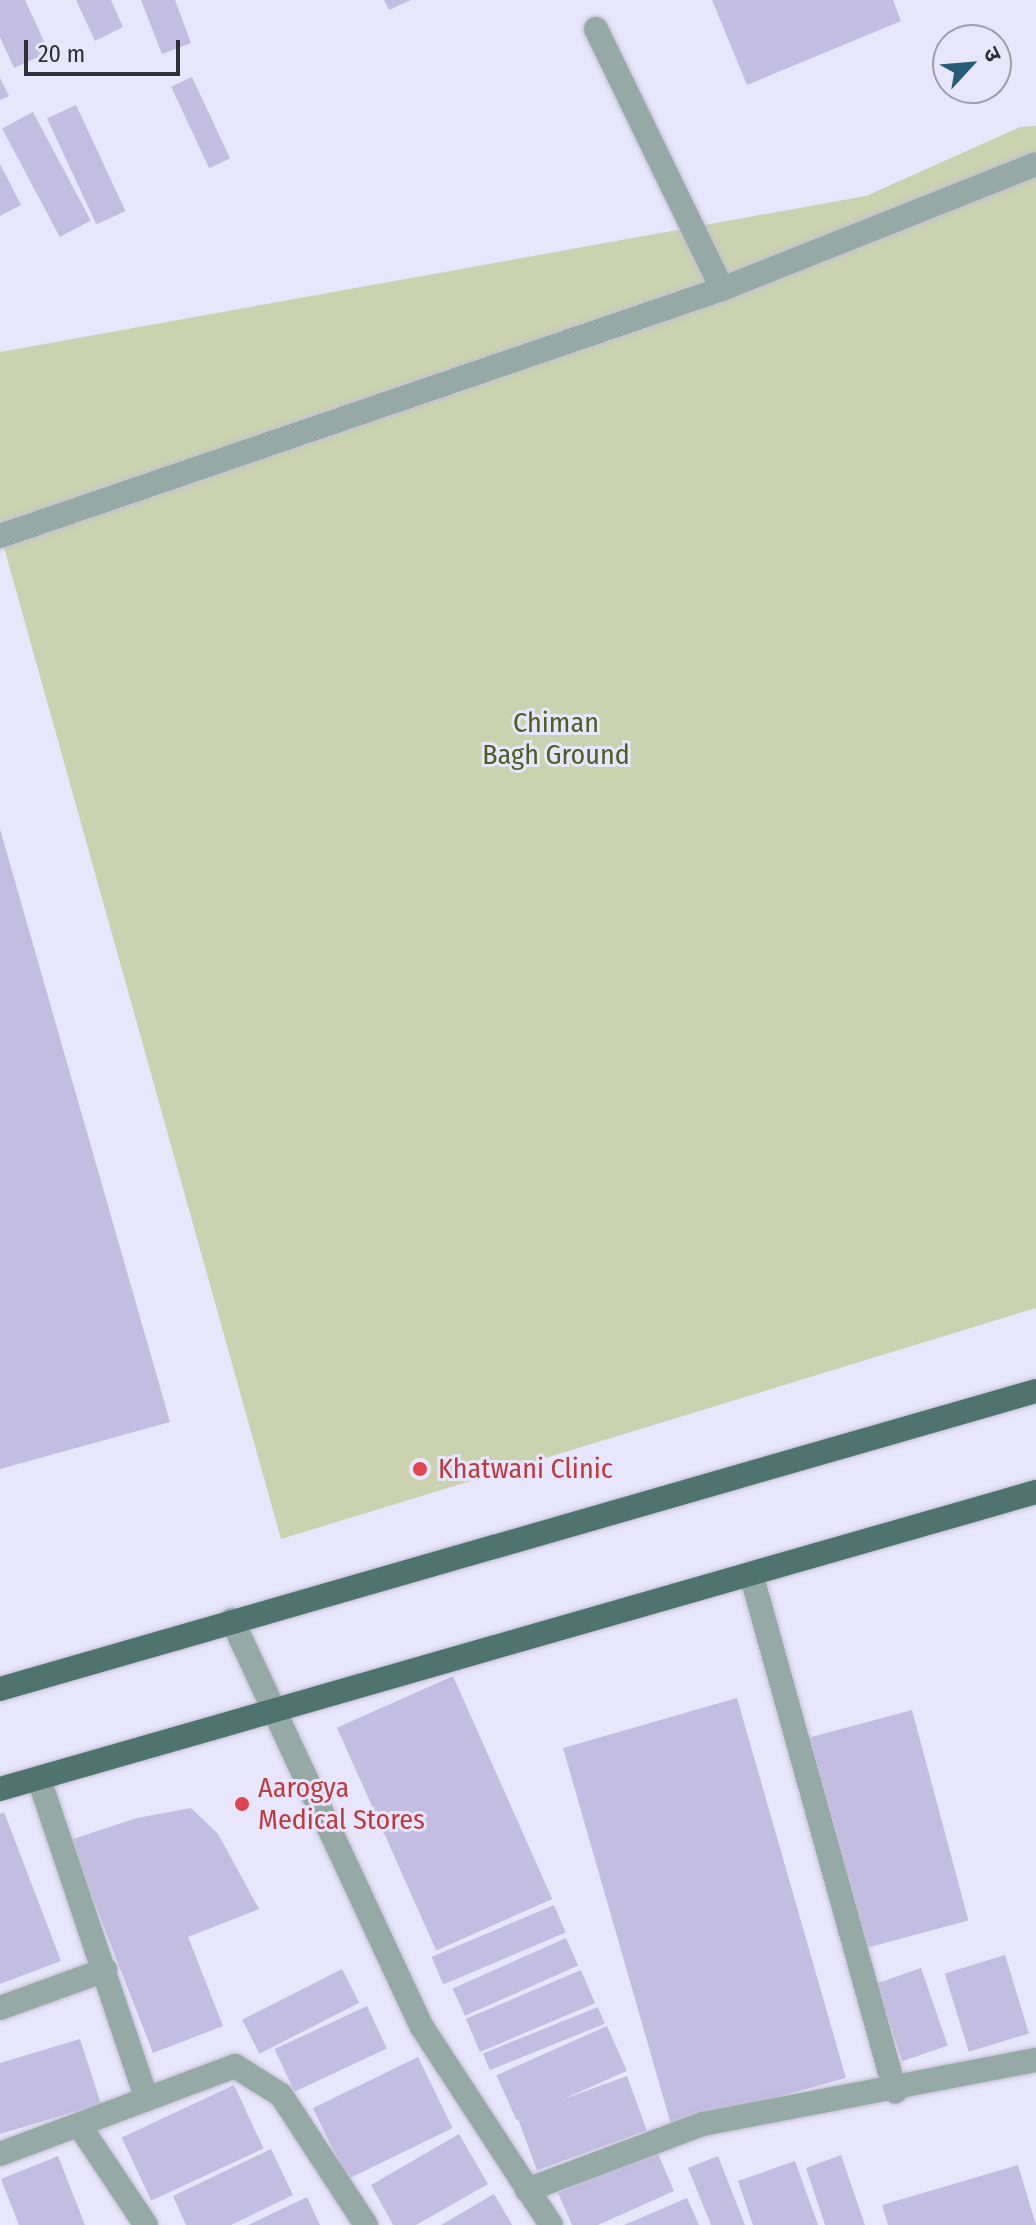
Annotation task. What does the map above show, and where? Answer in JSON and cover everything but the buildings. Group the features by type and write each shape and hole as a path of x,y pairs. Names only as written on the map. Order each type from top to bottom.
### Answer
{"main road":[{"path":"0,1689 1036,1391"},
{"path":"0,1789 752,1577 1036,1492"}],"street":[{"path":"596,29 722,289"},
{"path":"0,536 722,289 1036,164"},
{"path":"752,1577 895,2091"},
{"path":"232,1620 273,1714 422,2027 551,2225"},
{"path":"39,1779 147,2099"},
{"path":"0,2008 105,1970"},
{"path":"527,2190 703,2124 895,2091 1036,2060"},
{"path":"0,2154 235,2066 281,2095 366,2225"},
{"path":"79,2125 146,2225"}],"green space":[{"name":"Chiman Bagh Ground","path":"1036,126 1036,1308 281,1539 0,533 0,352 866,196 1020,127"}],"place":[{"name":"Khatwani Clinic","path":"420,1469"},
{"name":"Aarogya Medical Stores","path":"242,1804"}]}
